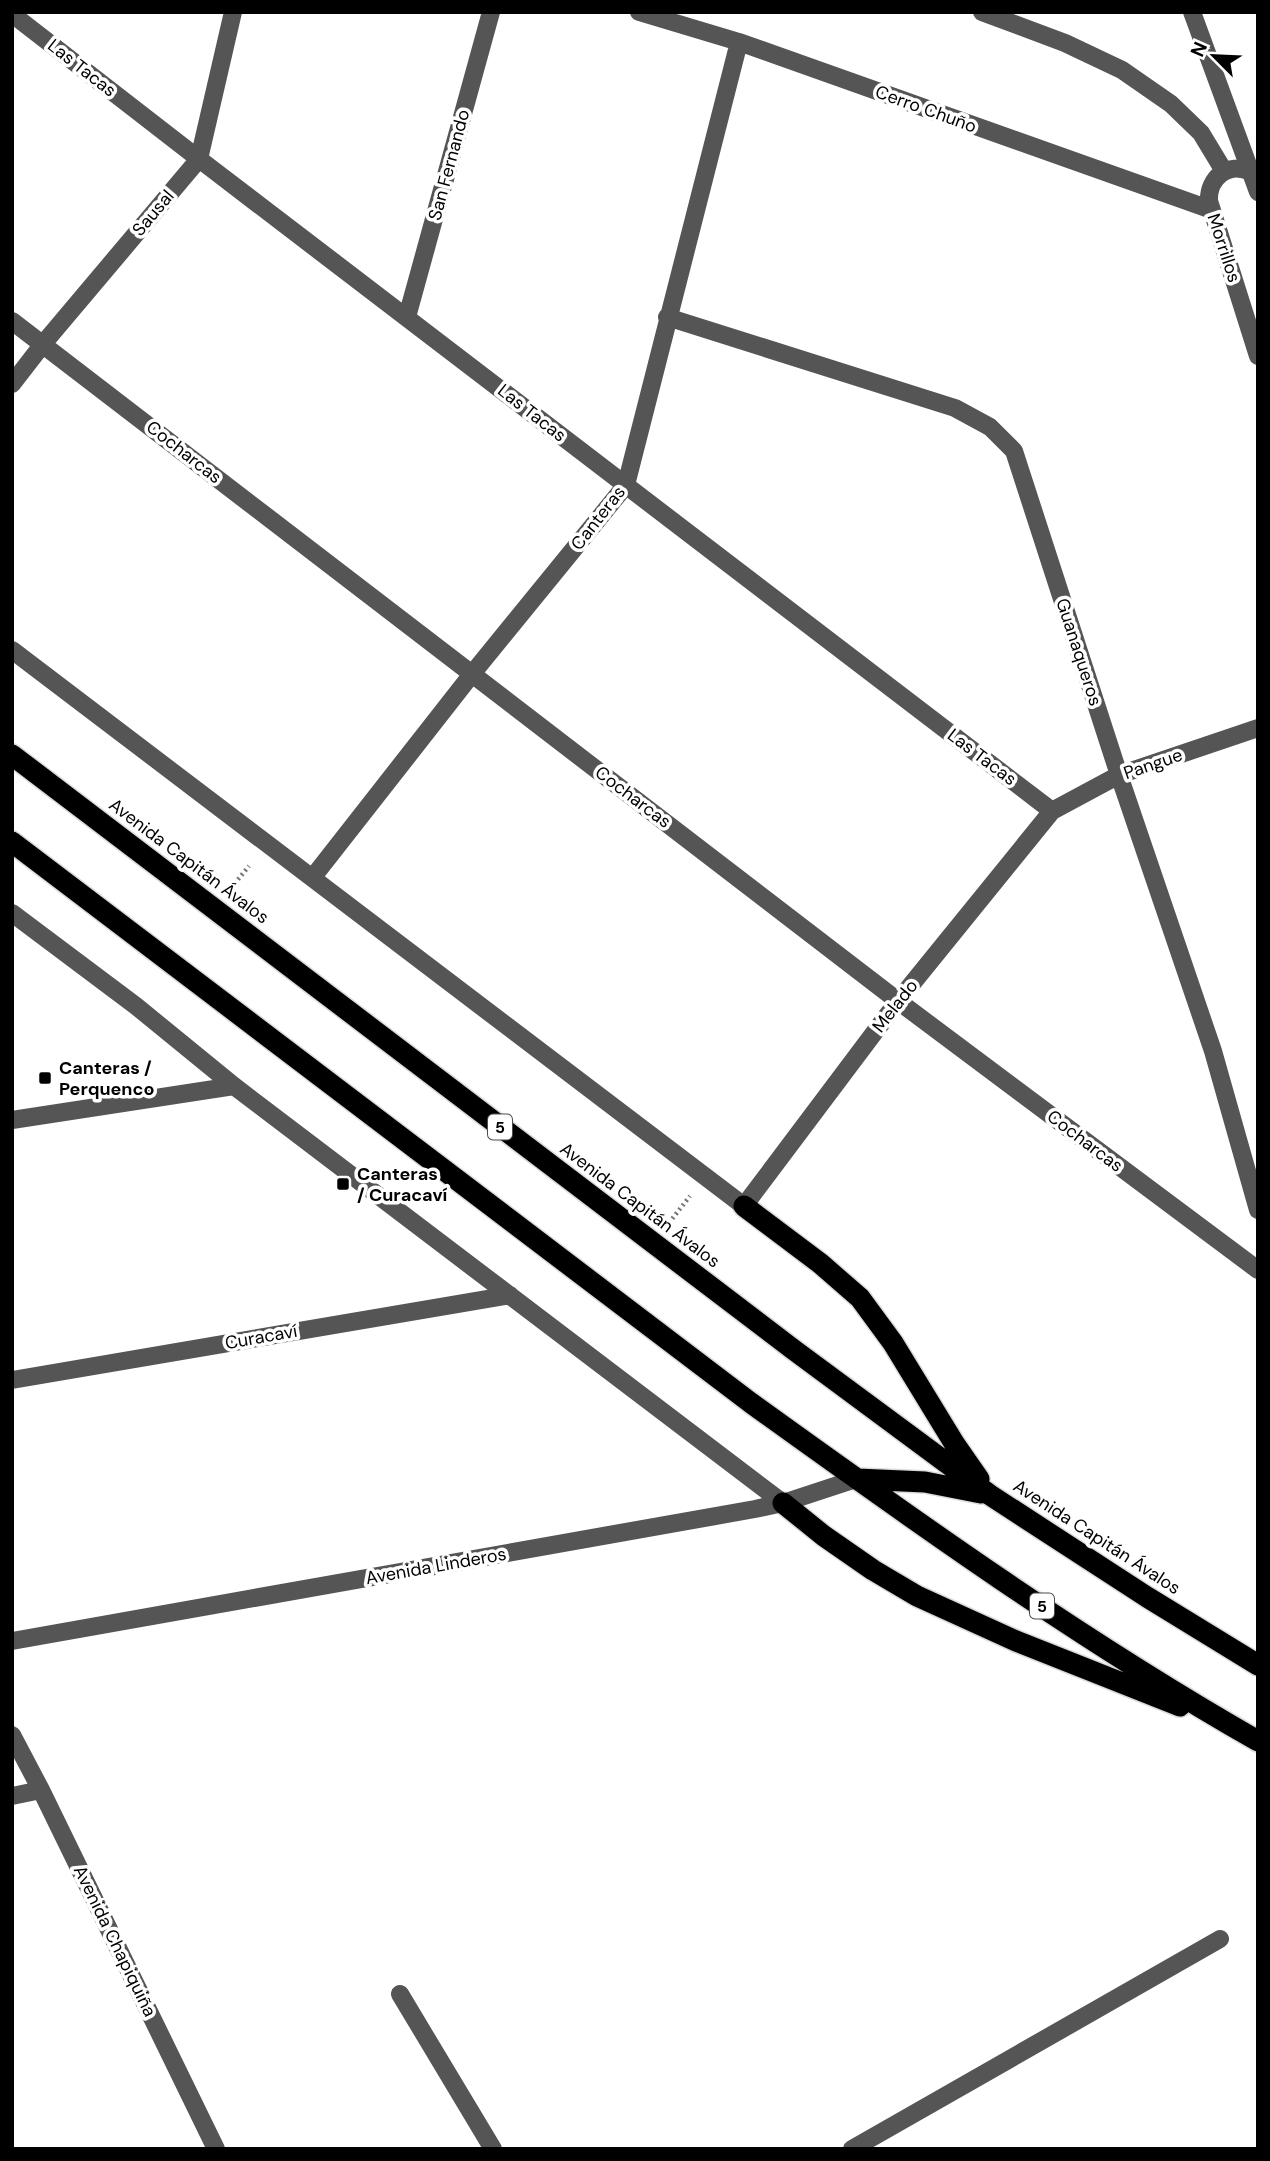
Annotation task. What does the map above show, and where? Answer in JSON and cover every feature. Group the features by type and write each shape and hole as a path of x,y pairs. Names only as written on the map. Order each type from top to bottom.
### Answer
{"highway":[{"name":"Avenida Capitán Ávalos","path":"12,755 793,1350 990,1495 1112,1575 1258,1665"},
{"name":"5","path":"12,842 740,1395 856,1479 1033,1601 1258,1741"},
{"path":"744,1206 821,1264 860,1298 893,1343 954,1443 990,1495"},
{"path":"856,1479 925,1482 990,1495"},
{"path":"783,1503 824,1536 917,1596 1016,1641 1233,1727"}],"street":[{"name":"Sausal","path":"12,384 199,159 233,12"},
{"name":"San Fernando","path":"407,317 491,12"},
{"name":"Cerro Chuño","path":"639,12 739,42 1212,211"},
{"path":"982,12 1065,43 1122,70 1171,104 1201,133 1224,171 1242,168 1255,184"},
{"path":"1192,12 1255,184"},
{"name":"Las Tacas","path":"12,14 1052,811"},
{"name":"Canteras","path":"313,877 472,674 626,485 739,42"},
{"name":"Morrillos","path":"1224,171 1211,184 1209,192 1212,211 1258,356"},
{"name":"Guanaqueros","path":"667,317 955,408 990,426 1014,451 1119,775 1213,1051 1258,1210"},
{"name":"Cocharcas","path":"12,321 898,1001 1258,1270"},
{"path":"12,650 744,1206"},
{"name":"Pangue","path":"1052,811 1119,775 1258,728"},
{"name":"Melado","path":"744,1206 898,1001 1052,811"},
{"path":"12,913 136,1006 234,1086 783,1503"},
{"path":"12,1120 234,1086"},
{"name":"Curacaví","path":"12,1380 510,1294"},
{"name":"Avenida Linderos","path":"12,1641 783,1503 856,1479"},
{"name":"Avenida Chapiquiña","path":"12,1735 216,2149"},
{"path":"12,1796 41,1790"},
{"path":"852,2149 1220,1939"},
{"path":"400,1994 493,2149"}],"path":[{"path":"226,894 249,866"},
{"path":"668,1224 690,1196"}],"place":[{"name":"Canteras / Perquenco","path":"45,1078"},
{"name":"Canteras / Curacaví","path":"343,1184"}]}
